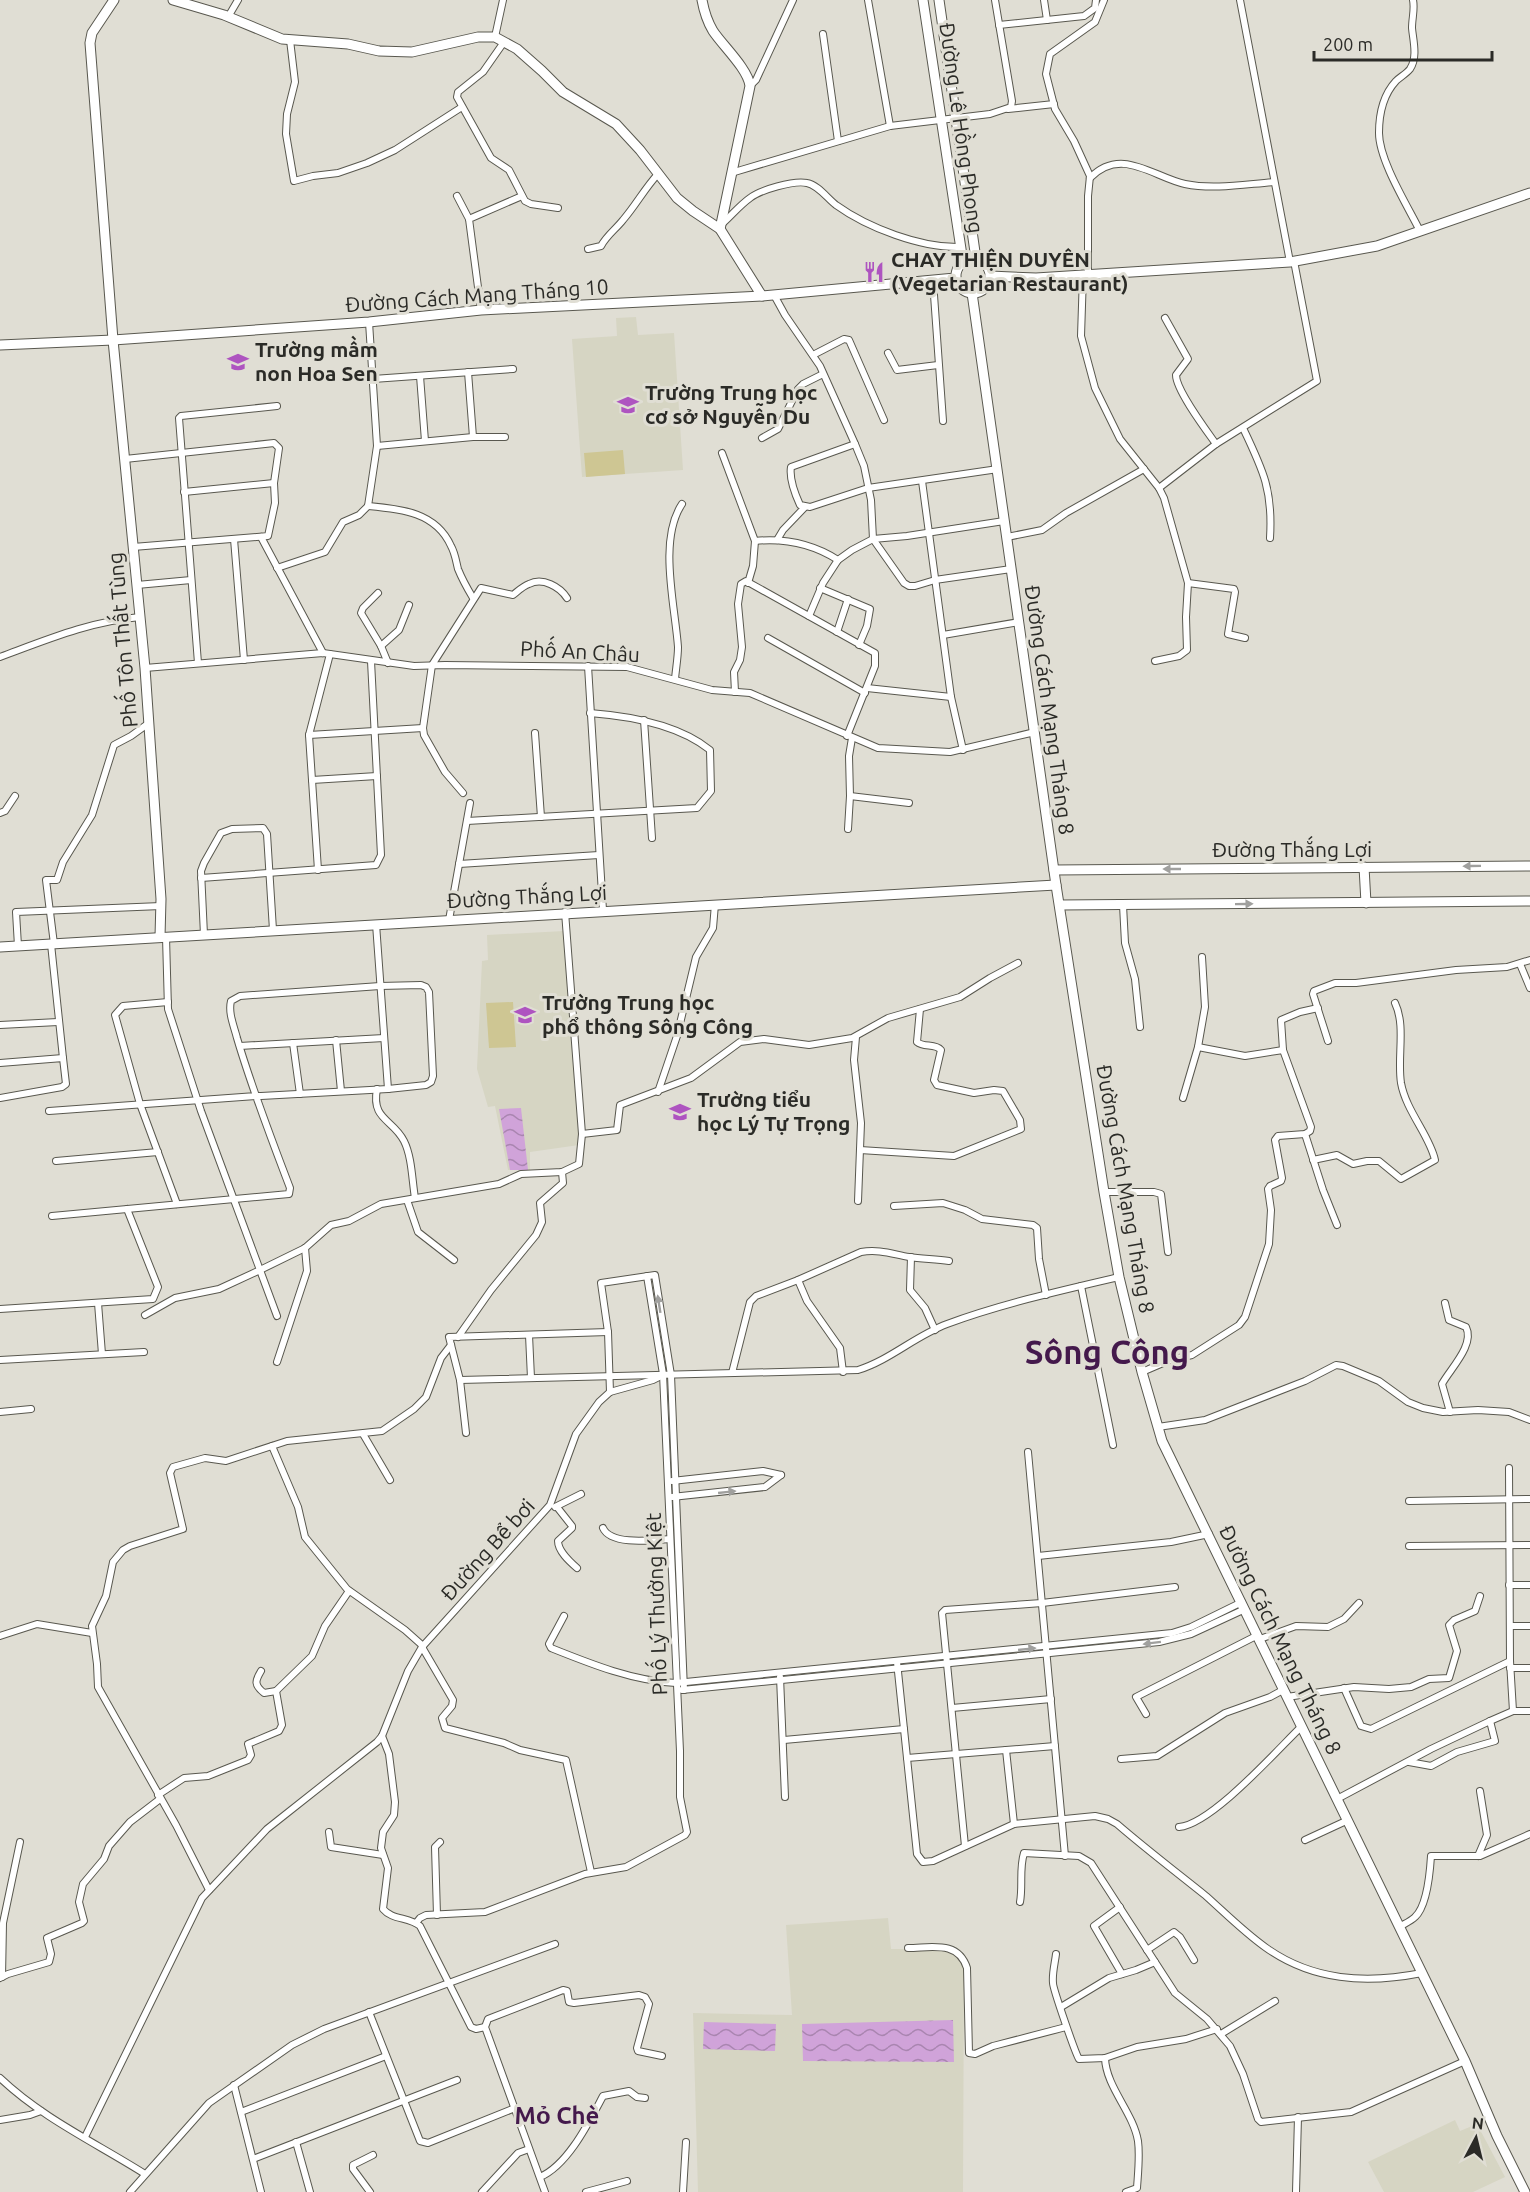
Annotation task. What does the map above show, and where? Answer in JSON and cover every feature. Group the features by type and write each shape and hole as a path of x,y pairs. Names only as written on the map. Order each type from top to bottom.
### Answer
{"street":[{"name":"Phố Tôn Thất Tùng","path":"114,0 92,33 90,43 113,340 145,668 163,937"},
{"path":"173,0 290,40 348,44 399,53 429,49 486,36 500,39 517,49 563,92 616,124 683,203 720,227 762,296"},
{"path":"228,17 238,0"},
{"path":"504,0 500,39 483,72 458,92 457,97 491,158 509,170 522,196 531,204 558,208"},
{"path":"702,0 704,14 712,30 746,74 750,86 720,227"},
{"path":"750,86 756,80 793,0"},
{"path":"868,0 890,126"},
{"name":"Đường Lê Hồng Phong","path":"923,0 963,262"},
{"name":"Đường Lê Hồng Phong","path":"939,0 976,260"},
{"path":"995,0 1012,101 1008,109"},
{"path":"1044,0 1047,20"},
{"path":"999,25 1084,16 1095,8 1096,0"},
{"path":"1104,0 1095,22 1050,54 1046,74 1057,114 1074,141 1090,178 1081,336 1095,388 1119,439 1159,488 1164,498 1188,583 1187,650 1179,656 1155,661"},
{"path":"1159,488 1216,444 1317,381 1274,182 1240,0"},
{"path":"1413,0 1412,29 1415,42 1412,64 1385,97 1381,109 1379,131 1383,151 1396,183 1420,231"},
{"path":"823,34 838,141"},
{"path":"290,40 295,82 287,114 286,135 294,181 338,173 367,163 395,150 462,107"},
{"path":"731,173 890,126 1054,104"},
{"path":"1090,178 1106,166 1130,165 1143,167 1184,184 1215,186 1274,182"},
{"path":"588,249 601,246 658,174"},
{"path":"720,227 753,195 803,182 813,186 837,206 886,232 933,246 960,247"},
{"path":"990,276 1036,278 1292,262 1377,246 1530,193"},
{"path":"457,196 469,219 481,310"},
{"path":"469,219 522,196"},
{"path":"976,260 986,266 990,276 984,289 972,293 961,289 955,278 956,271 963,262 976,260"},
{"name":"Đường Cách Mạng Tháng 10","path":"0,345 113,340 369,322 481,310 762,296 955,278"},
{"path":"933,281 943,421"},
{"name":"Đường Cách Mạng Tháng 8","path":"972,293 1056,885 1104,1192 1119,1277 1142,1372 1162,1441 1465,2061 1497,2136 1525,2192"},
{"path":"774,295 813,355 855,444 864,466 873,539 904,583 915,586 935,580 1011,569"},
{"path":"1165,318 1188,359 1176,375 1177,381 1216,444"},
{"path":"277,568 325,552 344,522 358,515 368,506 377,446 369,322"},
{"path":"813,355 844,339 849,340 884,420"},
{"path":"888,353 897,370 938,364"},
{"path":"373,379 513,369"},
{"path":"468,372 473,436"},
{"path":"762,438 778,429 798,389 823,374"},
{"path":"420,376 425,441"},
{"path":"198,663 178,422 181,416 277,406"},
{"path":"1244,428 1268,486 1270,538"},
{"path":"377,446 473,436 505,437"},
{"path":"125,459 276,444 279,448 274,483 275,503 268,536 134,547"},
{"path":"805,507 798,502 791,467 855,444"},
{"path":"722,453 755,541 753,566 748,582"},
{"path":"777,540 783,530 805,507 868,488 998,469"},
{"path":"1006,537 1042,530 1066,513 1144,469"},
{"path":"922,481 951,698 963,750"},
{"path":"184,492 274,483"},
{"path":"675,679 678,648 670,545 672,523 682,504"},
{"path":"368,506 400,509 421,514 435,524 446,536 453,549 463,581 473,598"},
{"path":"809,616 820,588 838,560 873,539 1004,521"},
{"path":"261,537 326,653 309,735 318,870"},
{"path":"234,539 244,660"},
{"path":"755,541 777,540 814,547 838,560"},
{"path":"137,585 191,580"},
{"path":"463,793 441,766 427,742 423,729 432,665 481,588 513,595 527,584 541,582 557,588 567,598"},
{"path":"735,692 734,672 740,660 742,647 738,597 743,582 748,582 875,653 866,691 850,737 848,829"},
{"path":"1188,583 1234,589 1228,634 1245,638"},
{"path":"820,588 848,598 871,610 859,645"},
{"path":"378,592 361,613 381,646 388,663"},
{"path":"837,632 848,598"},
{"path":"381,646 399,630 409,605"},
{"path":"0,657 99,624 140,617"},
{"path":"943,635 1019,622"},
{"path":"768,638 866,691 951,698"},
{"name":"Phố An Châu","path":"145,668 326,653 407,666 637,668 712,690 757,696 869,745 889,750 941,753 963,750 1035,732"},
{"path":"201,878 376,865 381,855 371,660"},
{"path":"588,666 603,910"},
{"path":"467,821 697,808 711,791 710,750 701,743 644,720 591,713"},
{"path":"644,720 652,838"},
{"path":"0,1098 66,1085 58,1022 46,880 57,880 63,862 92,815 114,745 149,723"},
{"path":"309,735 423,729"},
{"path":"535,733 541,817"},
{"path":"312,780 377,776"},
{"path":"0,813 5,811 15,796"},
{"path":"850,796 909,803"},
{"path":"449,920 470,803"},
{"path":"204,935 201,878 204,863 218,837 232,829 259,827 266,830 273,930"},
{"path":"459,864 599,855"},
{"name":"Đường Thắng Lợi","path":"1054,870 1530,866"},
{"path":"1364,867 1366,903"},
{"name":"Đường Thắng Lợi","path":"0,947 565,912 1056,885"},
{"path":"1059,905 1530,901"},
{"path":"658,1092 677,1036 696,957 712,928 715,904"},
{"path":"1123,905 1126,950 1135,979 1140,1027"},
{"path":"18,946 16,912 160,906"},
{"path":"145,1315 175,1298 219,1289 260,1270 305,1248 331,1225 349,1221 381,1204 499,1184 521,1174 562,1172 579,1164 582,1134 565,912"},
{"path":"376,924 388,1089"},
{"path":"163,937 168,1009 198,1100 277,1316"},
{"path":"1183,1098 1198,1047 1205,1007 1202,957"},
{"path":"1328,1041 1313,992 1335,983 1377,981 1456,970 1507,967 1530,960"},
{"path":"582,1134 617,1130 620,1105 697,1075 740,1042 764,1039 809,1044 856,1036 888,1018 960,997 1018,963"},
{"path":"1520,964 1530,988"},
{"path":"49,1111 256,1096 388,1089 426,1085 431,1082 433,1076 429,992 421,985 380,986 235,998 231,1001 230,1011 240,1046 256,1096 290,1188 289,1194 52,1216"},
{"path":"168,1002 123,1006 115,1016 140,1104 177,1204"},
{"path":"1313,1160 1337,1155 1353,1164 1379,1161 1401,1179 1435,1160 1404,1095 1400,1070 1399,1015 1395,1003"},
{"path":"1142,1372 1170,1360 1192,1355 1243,1321 1269,1244 1271,1210 1269,1187 1282,1180 1275,1140 1278,1136 1305,1134 1310,1131 1311,1121 1283,1050 1281,1019 1318,1008"},
{"path":"860,1150 954,1156 1021,1129 1020,1120 1003,1091 974,1093 937,1085 933,1080 941,1050 937,1046 917,1042 920,1009"},
{"path":"0,1026 58,1022"},
{"path":"856,1036 854,1060 861,1110 858,1201"},
{"path":"240,1046 384,1038"},
{"path":"336,1040 341,1091"},
{"path":"293,1043 300,1094"},
{"path":"1198,1047 1245,1056 1283,1050"},
{"path":"0,1063 63,1058"},
{"path":"377,1089 375,1100 377,1110 405,1142 415,1198"},
{"path":"1305,1134 1337,1225"},
{"path":"56,1161 158,1152"},
{"path":"458,1337 491,1290 537,1235 542,1222 540,1203 562,1183 562,1172"},
{"path":"1104,1192 1161,1194 1168,1252"},
{"path":"407,1200 418,1232 454,1260"},
{"path":"894,1206 943,1203 965,1209 982,1219 1033,1225 1037,1228 1039,1259 1046,1294"},
{"path":"0,1309 153,1299 158,1287 128,1209"},
{"path":"277,1362 307,1271 305,1248"},
{"path":"732,1373 750,1302 756,1296 861,1252 872,1250 949,1261"},
{"path":"911,1257 910,1290 925,1308 935,1330"},
{"path":"655,1275 667,1375 610,1392 608,1332 601,1283 655,1275"},
{"path":"647,1276 667,1375"},
{"path":"460,1380 858,1370 873,1365 945,1325 1046,1294 1119,1277"},
{"path":"798,1280 807,1301 840,1348 843,1372"},
{"path":"1081,1286 1113,1445"},
{"path":"98,1303 102,1354"},
{"path":"1446,1303 1449,1320 1466,1327 1468,1331 1462,1356 1442,1384 1450,1412"},
{"path":"466,1433 460,1380 449,1337 608,1332"},
{"path":"529,1335 531,1378"},
{"path":"209,1890 98,1687 92,1626 106,1596 109,1576 117,1556 130,1546 183,1528 170,1469 205,1458 226,1461 296,1439 382,1431 421,1403 429,1391 441,1358 451,1345"},
{"path":"0,1360 144,1352"},
{"path":"1158,1427 1205,1420 1305,1382 1336,1365 1379,1381 1415,1405 1450,1412 1484,1410 1509,1412 1530,1420"},
{"name":"Phố Lý Thường Kiệt","path":"591,1872 620,1869 632,1865 687,1832 680,1797 680,1687 667,1375"},
{"name":"Đường Bể bơi","path":"382,1736 408,1671 422,1647 553,1506 576,1434 599,1402 610,1392"},
{"path":"0,1412 31,1409"},
{"path":"363,1434 390,1480"},
{"path":"272,1446 298,1507 305,1537 349,1591 405,1630 422,1647 453,1700 452,1706 442,1718 445,1728 504,1743 520,1750 566,1760 591,1872 556,1883 485,1912 423,1916 416,1923"},
{"path":"1028,1452 1065,1856"},
{"path":"1509,1468 1510,1665 1513,1711"},
{"path":"672,1481 763,1471 781,1475 765,1487 672,1497"},
{"path":"577,1568 568,1561 558,1545 558,1541 572,1526 553,1506 581,1494"},
{"name":"Phố Lý Thường Kiệt","path":"672,1497 670,1539 680,1687"},
{"path":"1409,1501 1530,1499"},
{"path":"603,1528 608,1534 628,1540 670,1539"},
{"path":"1038,1556 1171,1542 1209,1534"},
{"path":"1409,1546 1530,1545"},
{"path":"1509,1585 1530,1585"},
{"path":"965,1846 941,1616 945,1610 1042,1603 1174,1587"},
{"path":"261,1671 255,1684 264,1693 276,1691 312,1656 325,1626 349,1591"},
{"path":"1121,1759 1157,1756 1225,1713 1270,1697 1360,1686 1396,1689 1411,1687 1429,1679 1449,1678 1457,1651 1449,1625 1454,1620 1475,1611 1480,1596"},
{"path":"1146,1714 1136,1697 1259,1637 1296,1626 1328,1627 1344,1619 1359,1603"},
{"path":"564,1616 549,1644 551,1648 643,1680 680,1687 1091,1646 1178,1631 1244,1606"},
{"path":"0,1636 37,1624 92,1633"},
{"path":"1510,1626 1530,1626"},
{"path":"897,1665 917,1854 924,1862 933,1862 1014,1824 1095,1816 1117,1824 1281,1958 1337,1978 1373,1980 1422,1973"},
{"path":"1344,1688 1361,1726 1371,1729 1510,1665 1530,1668"},
{"path":"780,1677 785,1797"},
{"path":"20,1842 3,1923 1,1977 49,1962 51,1954 47,1938 82,1923 84,1920 79,1902 83,1884 104,1859 109,1846 130,1822 184,1778 208,1776 248,1760 251,1755 249,1744 281,1729 276,1691"},
{"path":"952,1708 1051,1699"},
{"path":"1337,1799 1490,1721 1513,1711 1530,1711"},
{"path":"1409,1762 1431,1766 1457,1752 1495,1741 1490,1721"},
{"path":"1179,1827 1191,1825 1229,1797 1302,1726"},
{"path":"784,1740 904,1729"},
{"path":"85,2137 196,1907 209,1890 267,1829 347,1764 373,1746 382,1736 389,1754 395,1802 394,1815 382,1832 381,1848 388,1868 383,1909 390,1915 416,1923 423,1930 471,2026 476,2029 485,2027 491,2017 563,1990 568,1993 568,2002 574,2003 639,1995 645,1997 649,2004 638,2051 662,2056"},
{"path":"907,1758 1055,1746"},
{"path":"1006,1750 1014,1824"},
{"path":"1478,1856 1487,1834 1480,1791"},
{"path":"1305,1840 1346,1821"},
{"path":"329,1832 331,1847 383,1855"},
{"path":"1399,1927 1414,1918 1421,1908 1429,1876 1431,1856 1478,1856 1530,1834"},
{"path":"437,1915 435,1847 440,1842"},
{"path":"1020,1902 1024,1853 1079,1856 1090,1863 1175,1993 1219,2032 1238,2060 1259,2121 1264,2123 1351,2112 1465,2061"},
{"path":"1120,1907 1094,1926 1122,1974"},
{"path":"1148,1950 1174,1932 1180,1937 1194,1960"},
{"path":"130,2192 202,2109 299,2041 446,1978 555,1944"},
{"path":"908,1948 948,1948 958,1952 964,1959 967,1968 969,2053 975,2054 993,2046 1066,2027"},
{"path":"1056,1954 1052,1982 1078,2058 1105,2058 1137,2047 1219,2032 1275,2001"},
{"path":"1061,2007 1109,1978 1155,1962"},
{"path":"369,2012 420,2140 428,2143 515,2108"},
{"path":"485,2027 545,2192"},
{"path":"241,2112 386,2056"},
{"path":"1105,2058 1107,2071 1138,2141 1137,2188 1126,2192"},
{"path":"0,2078 41,2111 145,2174"},
{"path":"253,2159 457,2080"},
{"path":"234,2085 261,2192"},
{"path":"540,2177 550,2173 580,2137 603,2096 629,2091 637,2097 645,2098"},
{"path":"0,2120 41,2111"},
{"path":"1296,2192 1298,2117"},
{"path":"296,2142 310,2192"},
{"path":"683,2192 686,2142"},
{"path":"482,2192 518,2153 529,2149"},
{"path":"370,2192 353,2169 353,2165 373,2155"},
{"path":"586,2192 627,2181"}],"shaded area":[{"name":"Trường Trung học cơ sở Nguyễn Du","path":"636,317 638,335 674,333 683,470 582,477 572,339 617,336 616,318"},
{"path":"623,450 625,474 586,477 584,453"},
{"name":"Trường Trung học phổ thông Sông Công","path":"564,931 579,1145 530,1152 530,1170 508,1170 495,1106 488,1107 477,1069 482,961 488,960 487,935"},
{"path":"513,1002 516,1047 489,1048 486,1003"},
{"path":"888,1918 891,1949 946,1949 955,1952 964,1965 963,2192 698,2192 693,2013 792,2015 786,1925"},
{"path":"1455,2120 1460,2131 1477,2124 1505,2177 1473,2192 1384,2192 1368,2162"}],"water":[{"path":"521,1108 528,1170 510,1170 499,1109"},
{"path":"953,2020 954,2062 803,2061 802,2024"},
{"path":"704,2022 776,2024 775,2051 703,2049"}],"place":[{"name":"CHAY THIỆN DUYÊN (Vegetarian Restaurant)","path":"874,272"},
{"name":"Trường mầm non Hoa Sen","path":"238,362"},
{"name":"Trường Trung học cơ sở Nguyễn Du","path":"628,405"},
{"name":"Trường Trung học phổ thông Sông Công","path":"525,1015"},
{"name":"Trường tiểu học Lý Tự Trọng","path":"680,1112"}],"district":[{"name":"Sông Công","path":"1107,1352"},
{"name":"Mỏ Chè","path":"557,2116"}]}
